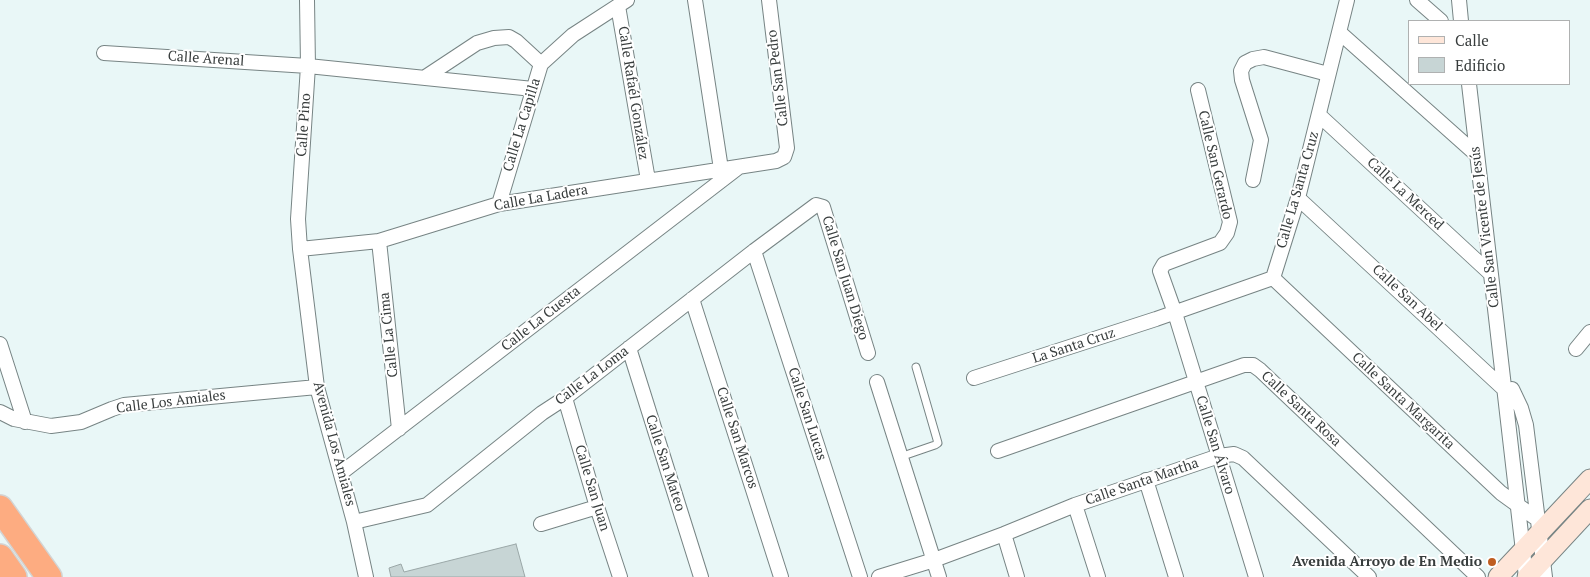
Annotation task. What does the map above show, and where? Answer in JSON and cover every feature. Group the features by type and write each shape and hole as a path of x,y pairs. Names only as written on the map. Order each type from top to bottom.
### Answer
{"highway":[{"path":"0,508 49,577"},
{"path":"0,557 14,577"}],"street":[{"name":"Calle Pino","path":"300,249 298,219 308,66 307,0"},
{"path":"695,0 721,168"},
{"name":"Calle San Pedro","path":"769,0 787,148 784,157"},
{"name":"Calle La Santa Cruz","path":"1273,278 1298,198 1347,0"},
{"path":"1417,0 1440,20"},
{"path":"1459,0 1462,20"},
{"name":"Calle La Capilla","path":"499,204 541,64 573,35 623,3"},
{"name":"Calle Rafaél González","path":"623,3 648,180"},
{"path":"1339,32 1477,155"},
{"path":"424,78 477,43 494,38 508,37 516,41 541,64"},
{"name":"Calle Arenal","path":"104,53 308,66 533,89"},
{"path":"1253,180 1261,140 1240,72 1245,63 1264,57 1328,74"},
{"name":"Calle San Vicente de Jesús","path":"1469,85 1526,577"},
{"name":"Calle San Gerardo","path":"1168,262 1220,243 1227,233 1230,222 1198,90"},
{"name":"Calle La Merced","path":"1319,115 1491,274"},
{"name":"Calle La Ladera","path":"300,249 379,241 499,204 721,168 776,161 784,157"},
{"name":"Calle La Cuesta","path":"341,473 740,166"},
{"name":"Calle San Abel","path":"1298,198 1504,389 1516,397"},
{"name":"Calle La Loma","path":"354,522 427,505 542,413 565,398 754,251 816,205 820,205"},
{"name":"Calle San Juan Diego","path":"820,205 823,208 868,353"},
{"name":"Calle La Cima","path":"379,241 399,429"},
{"name":"Avenida Los Amiales","path":"300,249 317,386 354,522 366,577"},
{"name":"Calle San Lucas","path":"754,251 860,577"},
{"name":"Calle San Álvaro","path":"1168,262 1164,264 1160,271 1175,313 1256,577"},
{"path":"1175,313 1273,278"},
{"name":"Calle Santa Margarita","path":"1273,278 1538,526"},
{"name":"Calle San Marcos","path":"692,299 781,577"},
{"name":"La Santa Cruz","path":"974,378 1175,313"},
{"path":"1576,349 1590,332"},
{"path":"0,344 25,422"},
{"name":"Calle San Mateo","path":"629,348 701,577"},
{"name":"Calle Santa Rosa","path":"998,451 1244,366 1253,366 1260,370 1478,577"},
{"name":"Calle San Vicente de Jesús","path":"1502,370 1516,397 1526,425 1544,568"},
{"path":"877,382 939,577"},
{"name":"Calle Los Amiales","path":"0,412 14,419 51,426 81,422 112,408 124,405 317,386"},
{"name":"Calle San Juan","path":"565,398 620,577"},
{"name":"Calle Santa Martha","path":"879,577 934,560 1075,505 1146,480 1219,456 1234,454 1244,458 1369,577"},
{"path":"1498,577 1523,551 1538,526 1590,478"},
{"path":"1146,480 1176,577"},
{"path":"1075,505 1098,577"},
{"path":"541,524 597,507"},
{"path":"1526,577 1544,568 1590,509"},
{"path":"1004,534 1017,577"}],"lane":[{"path":"900,457 938,443 916,367"}],"building":[{"path":"516,544 525,577 391,577 389,568 401,564 404,572"}],"place":[{"name":"Avenida Arroyo de En Medio","path":"1492,562"}]}
